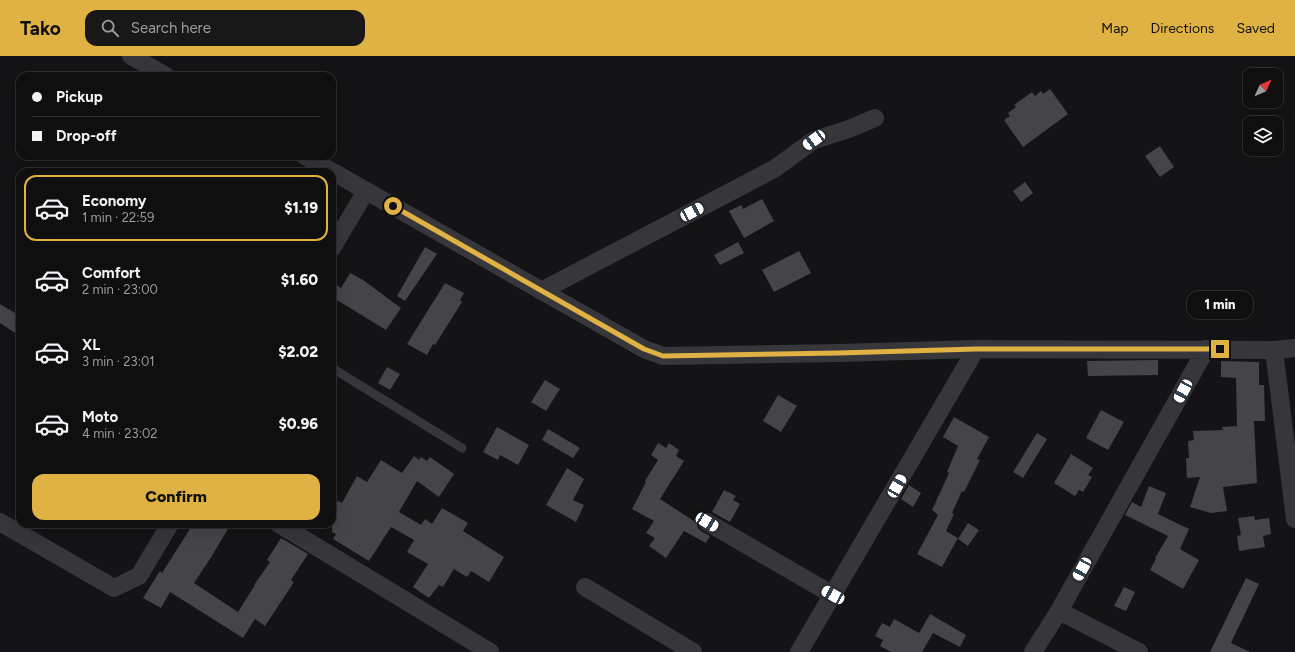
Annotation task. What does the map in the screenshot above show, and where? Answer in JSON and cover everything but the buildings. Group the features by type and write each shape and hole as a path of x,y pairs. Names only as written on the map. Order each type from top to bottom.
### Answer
{"street":[{"path":"131,56 159,72"},
{"path":"541,290 774,168 814,140 849,129 875,118"},
{"path":"312,160 326,168"},
{"path":"336,174 644,349 663,356 976,349 1274,350 1295,348"},
{"path":"336,241 366,191"},
{"path":"799,652 976,349"},
{"path":"1033,652 1059,611 1206,349"},
{"path":"1274,350 1295,519"},
{"path":"0,522 114,588 139,576 168,528"},
{"path":"707,522 833,595"},
{"path":"286,528 490,652"},
{"path":"585,587 693,652"},
{"path":"1059,611 1139,652"}],"lane":[{"path":"336,370 462,448"}],"route":[{"path":"393,206 644,349 663,356 680,356 691,354 838,353 976,349 1220,349"}]}
